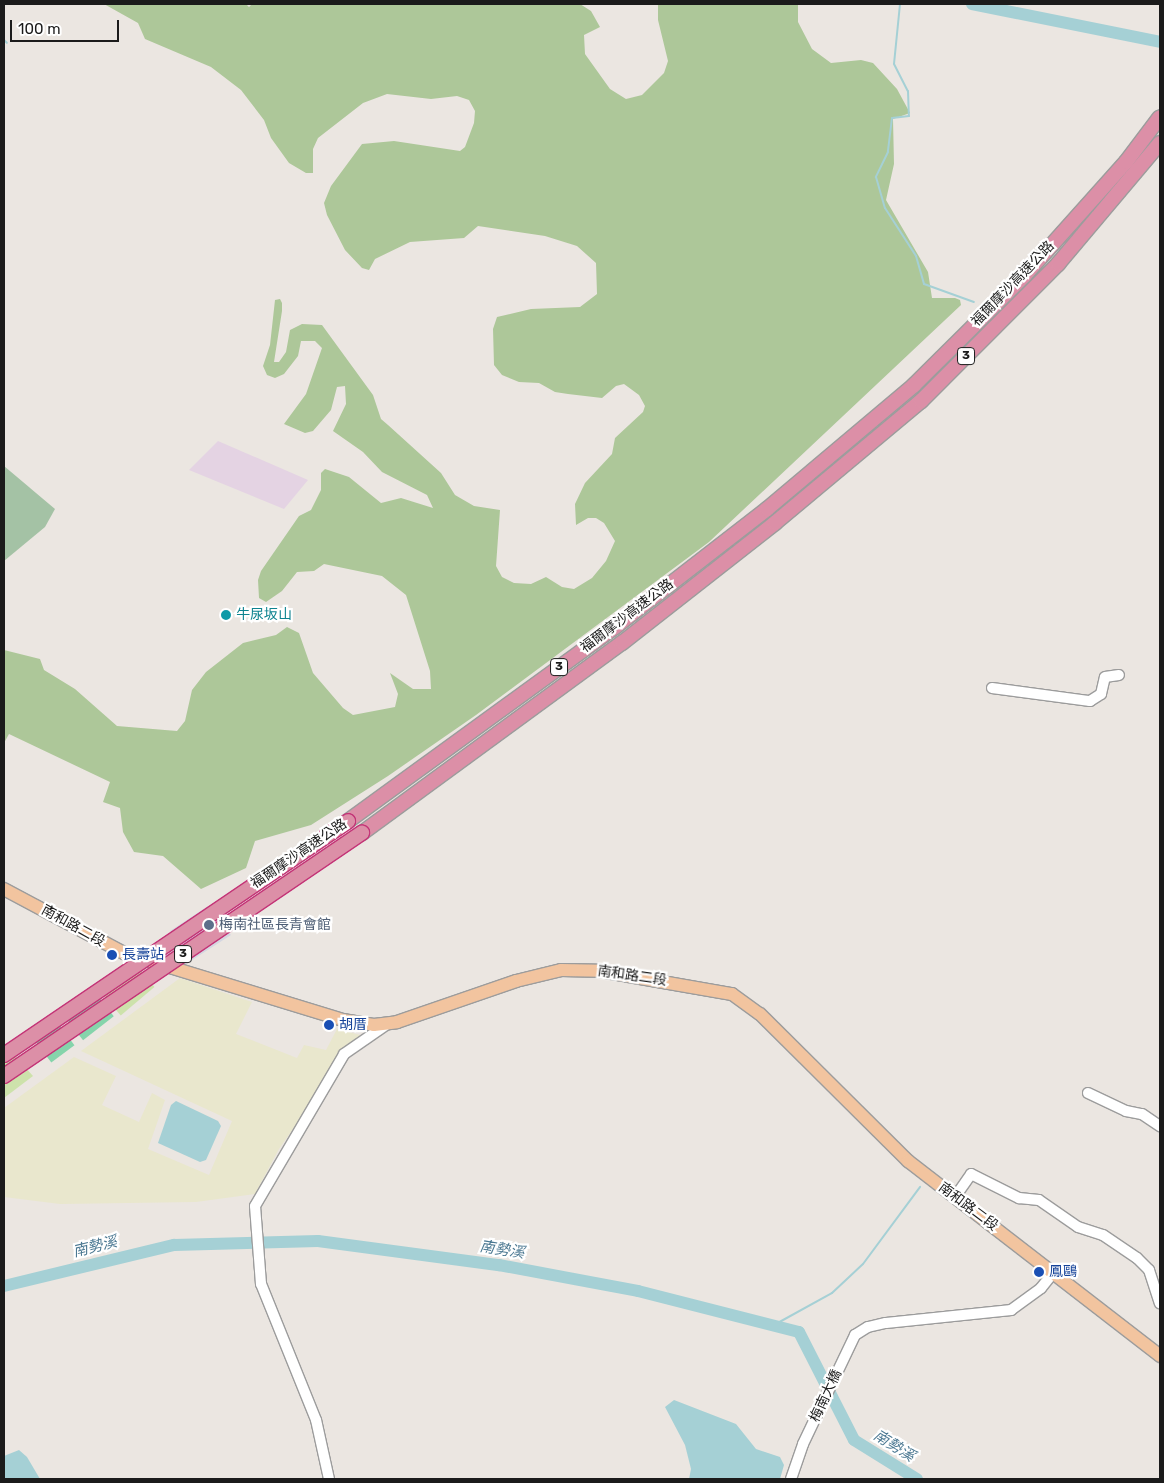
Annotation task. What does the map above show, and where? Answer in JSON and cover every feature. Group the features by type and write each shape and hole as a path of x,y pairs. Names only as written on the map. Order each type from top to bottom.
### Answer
{"highway":[{"name":"福爾摩沙高速公路","path":"4,1055 348,821 615,627 766,510 935,364 1024,276 1126,162 1160,117"},
{"name":"福爾摩沙高速公路","path":"4,1076 362,833 622,642 775,523 920,402 1058,264 1160,143"}],"main road":[{"name":"南和路二段","path":"4,889 124,953 343,1020 386,1025 516,981 561,970 600,971 723,991 760,1014 878,1133 954,1197 1158,1351"}],"street":[{"path":"992,688 1090,700 1101,694 1105,677 1119,675"},
{"path":"329,1479 316,1420 262,1284 255,1206 344,1054 386,1025"},
{"path":"1088,1093 1126,1112 1142,1114 1160,1126"},
{"path":"954,1197 970,1174 1019,1198 1039,1200 1078,1227 1103,1235 1137,1258 1149,1270 1158,1286 1160,1303"},
{"name":"梅南大橋","path":"791,1479 804,1444 855,1335 868,1327 1011,1310 1040,1288 1054,1272"}],"shaded area":[{"path":"218,441 308,480 284,509 189,470"},
{"path":"208,906 231,935 186,964 159,958 180,945 170,931"},
{"path":"180,978 252,1002 236,1034 297,1058 304,1045 326,1050 337,1029 364,1036 342,1059 279,1149 255,1194 196,1202 60,1204 4,1197 4,1108 74,1057 116,1076 102,1105 139,1122 152,1093 165,1100 148,1149 209,1175 232,1121 81,1051"}],"green space":[{"path":"104,4 246,4 249,7 252,4 580,4 591,11 600,27 584,35 585,54 610,89 626,99 642,95 664,73 668,61 658,20 658,4 798,4 798,22 812,49 831,63 861,60 873,63 897,89 910,113 893,119 894,164 886,200 928,272 932,298 955,298 960,300 961,305 709,542 476,715 388,776 311,825 255,841 246,868 201,889 163,856 134,852 123,832 120,808 103,802 110,782 9,734 4,743 4,650 40,659 44,670 75,689 117,726 177,731 185,721 192,690 206,672 243,643 276,635 287,627 299,633 313,673 343,708 353,715 395,707 398,694 390,673 413,689 431,689 430,671 406,595 382,576 324,564 314,571 297,572 282,591 266,602 259,598 258,580 261,571 299,516 311,510 321,490 321,473 325,469 349,477 381,503 401,498 433,508 427,495 382,472 363,452 333,431 346,404 345,386 337,387 331,410 313,431 305,433 284,424 306,394 322,348 315,341 301,341 298,356 284,374 275,378 267,375 263,366 270,345 275,300 280,299 282,311 274,362 279,362 286,352 290,330 302,324 322,325 373,395 381,419 441,473 455,495 474,506 500,510 496,566 502,577 514,583 531,584 546,577 562,587 574,589 592,578 606,561 615,541 604,523 596,518 588,518 576,525 575,504 585,483 612,454 615,438 643,412 645,406 639,395 624,384 616,386 602,398 568,394 555,392 539,383 519,382 502,375 494,365 493,329 497,317 531,309 580,307 597,294 596,263 577,246 545,236 478,226 464,238 410,242 375,259 369,270 362,268 345,250 327,215 324,203 331,186 362,144 394,141 460,151 465,147 474,123 475,111 469,100 457,96 431,99 387,94 363,103 318,138 313,149 313,173 306,173 289,163 271,138 264,120 241,90 211,67 145,39 138,23"},
{"path":"4,466 55,509 45,527 4,561"},
{"path":"130,958 154,987 121,1015 96,986"},
{"path":"91,987 114,1016 83,1040 60,1011"},
{"path":"51,1014 74,1045 51,1063 28,1031"},
{"path":"6,1046 33,1076 4,1098 4,1048"}],"water":[{"path":"176,1101 218,1121 221,1126 206,1160 200,1162 158,1143 171,1105"},
{"path":"674,1400 736,1424 756,1449 780,1457 784,1465 780,1479 689,1479 691,1469 685,1445 665,1407"},
{"path":"19,1450 27,1457 40,1479 4,1479 4,1456"}],"waterway":[{"path":"900,4 894,64 908,91 909,116 892,118 888,152 876,177 885,208 916,256 924,284 974,302"},
{"path":"972,4 1160,42"},
{"path":"4,40 7,43"},
{"path":"774,1325 832,1293 863,1264 920,1187"},
{"name":"南勢溪","path":"4,1286 174,1245 318,1241 499,1265 638,1291 799,1332 854,1440 917,1479"}],"place":[{"name":"牛尿坂山","path":"226,615"},
{"name":"梅南社區長青會館","path":"209,925"},
{"name":"長壽站","path":"112,955"},
{"name":"胡厝","path":"329,1025"},
{"name":"鳳鷗","path":"1039,1272"}]}
